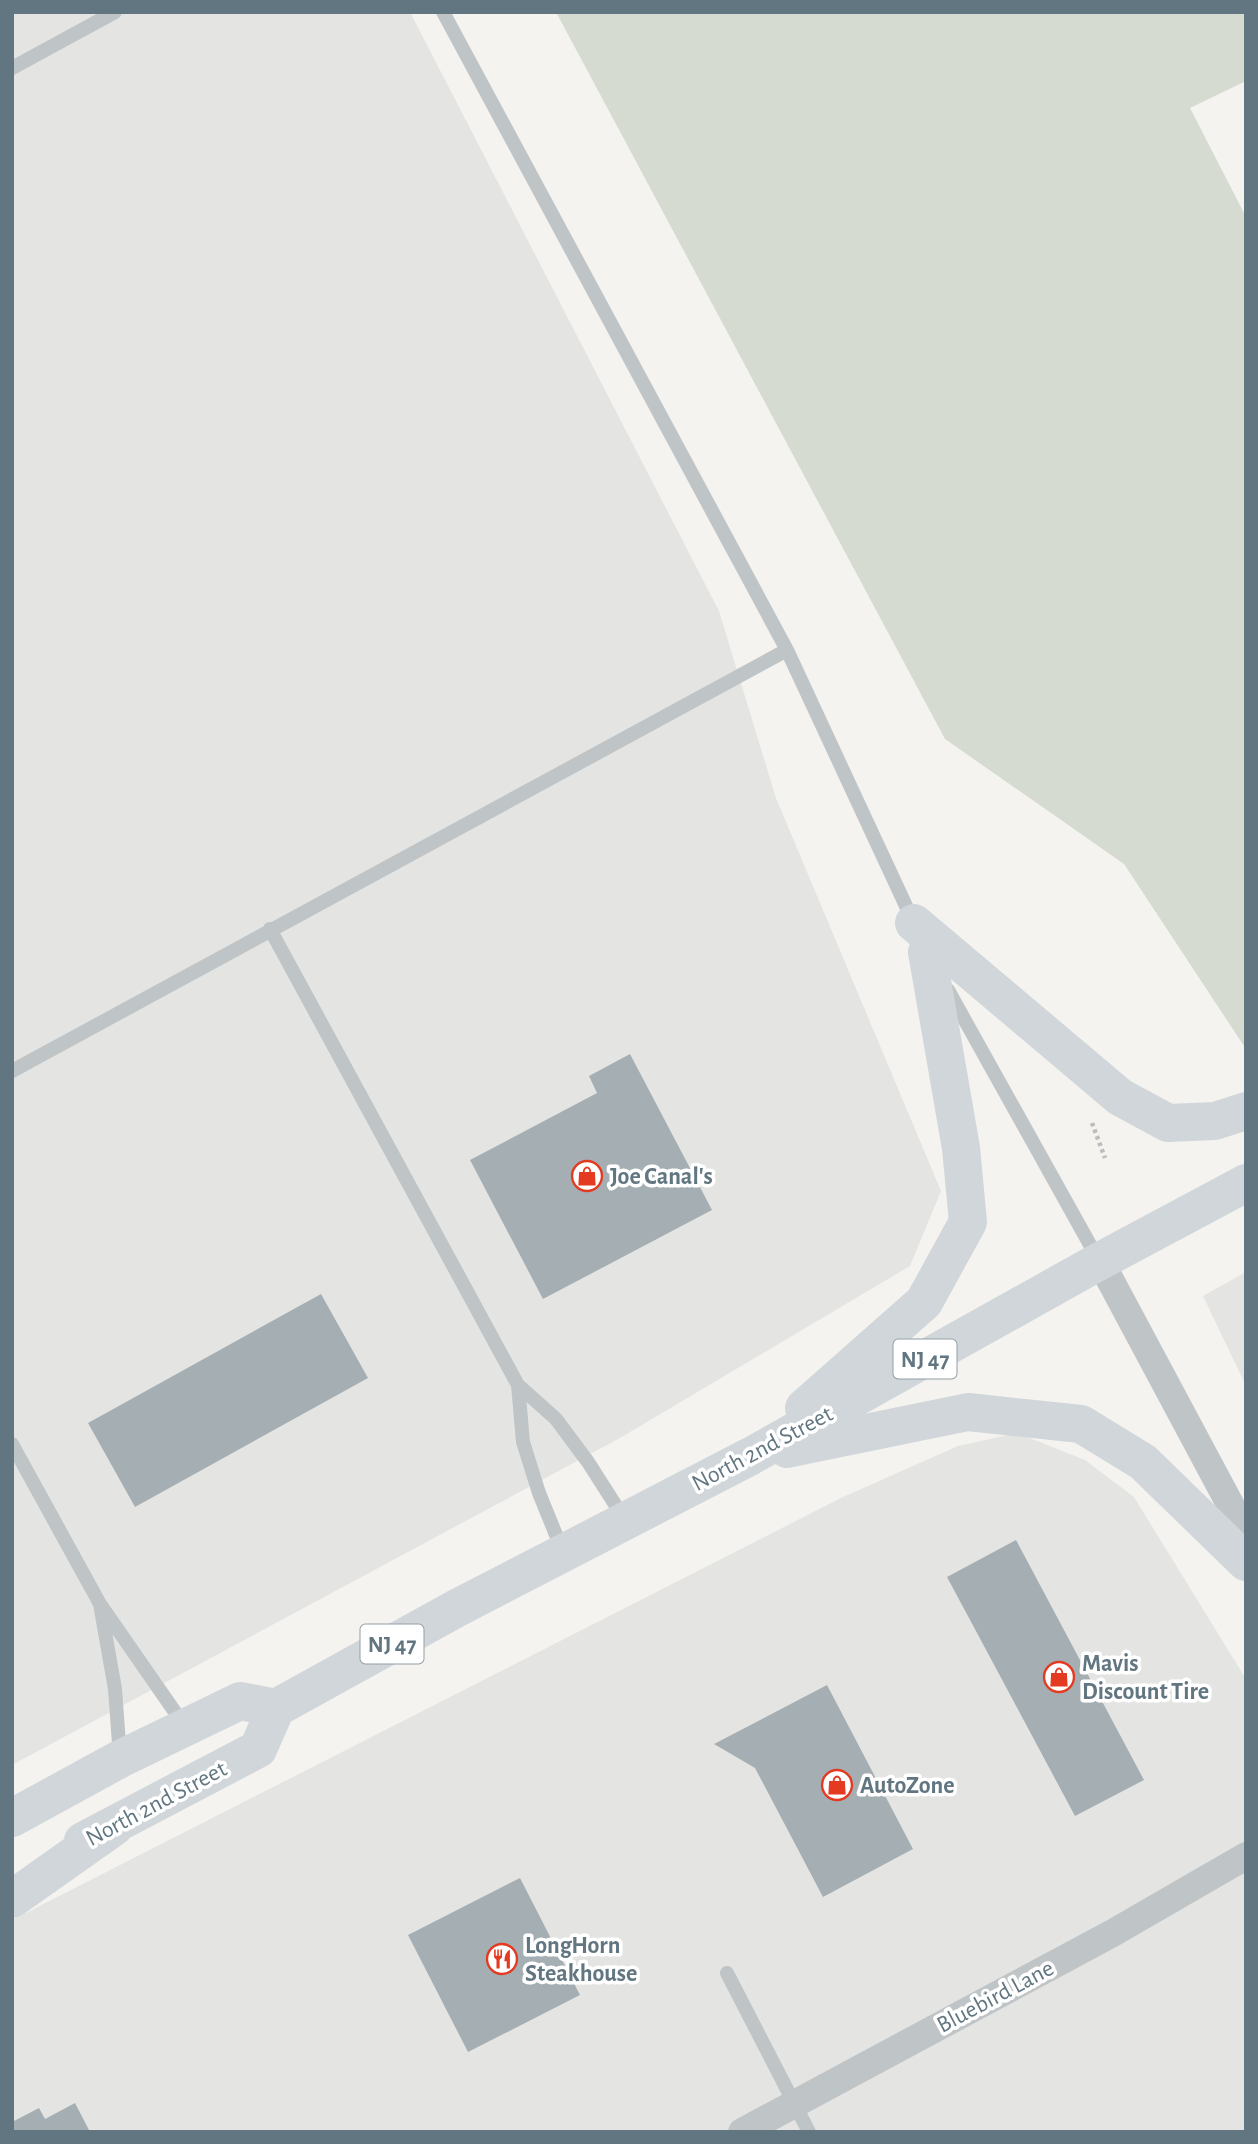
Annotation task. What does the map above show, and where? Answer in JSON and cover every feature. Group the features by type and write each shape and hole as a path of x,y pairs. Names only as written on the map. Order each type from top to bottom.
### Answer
{"main road":[{"path":"920,937 1120,1097 1168,1123 1215,1121 1246,1111"},
{"path":"751,1456 924,1302 968,1222 961,1147 920,937"},
{"name":"North 2nd Street","path":"12,1876 114,1827 258,1749 276,1708 563,1552 751,1456 1100,1261 1246,1183"},
{"path":"751,1456 968,1412 1081,1424 1143,1462 1246,1562"},
{"path":"12,1818 120,1759 240,1700 276,1708"},
{"path":"12,1899 114,1827"}],"street":[{"path":"1100,1261 1246,1534"},
{"name":"Bluebird Lane","path":"742,2132 1099,1941 1246,1856"}],"lane":[{"path":"12,68 116,12"},
{"path":"443,12 788,650 920,937 1100,1261"},
{"path":"12,1071 788,650"},
{"path":"270,929 518,1385 556,1419 626,1521"},
{"path":"518,1385 523,1442 563,1552"},
{"path":"12,1444 100,1604 185,1726"},
{"path":"100,1604 115,1689 120,1759"},
{"path":"727,1973 809,2132"}],"path":[{"path":"1088,1113 1105,1158"}],"shaded area":[{"path":"12,12 410,12 719,611 776,798 941,1191 910,1266 620,1438 12,1765"},
{"path":"556,12 1246,12 1246,81 1190,108 1246,217 1246,1049 1124,864 945,739"},
{"path":"1246,1272 1246,1386 1203,1296"},
{"path":"1017,1433 1085,1460 1134,1497 1246,1679 1246,2132 12,2132 12,1920 841,1498 958,1446"}],"building":[{"path":"630,1054 712,1210 543,1299 470,1160 597,1093 589,1076"},
{"path":"321,1294 368,1378 135,1507 88,1423"},
{"path":"1016,1540 1144,1780 1075,1816 947,1577"},
{"path":"827,1685 913,1849 823,1897 755,1768 714,1744"},
{"path":"520,1878 580,1995 468,2052 408,1935"},
{"path":"75,2103 90,2132 12,2132 12,2122 39,2108 45,2119"}],"place":[{"name":"Joe Canal's","path":"587,1176"},
{"name":"Mavis Discount Tire","path":"1059,1677"},
{"name":"AutoZone","path":"837,1785"},
{"name":"LongHorn Steakhouse","path":"502,1959"}]}
